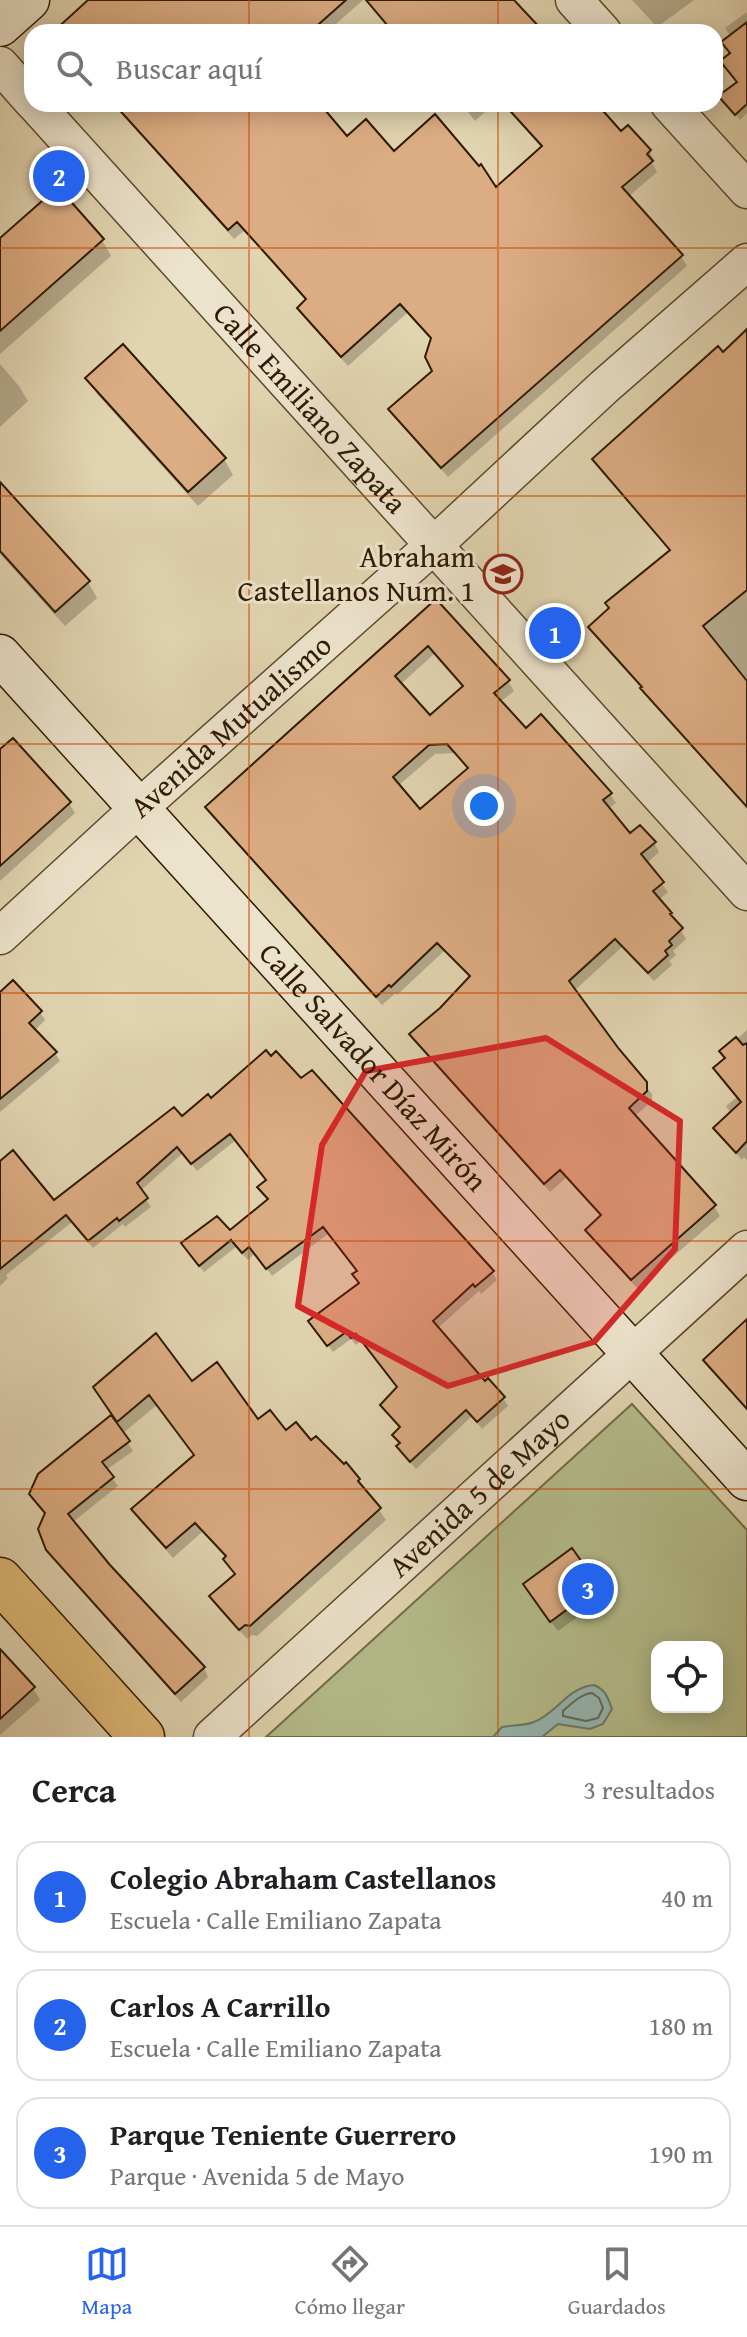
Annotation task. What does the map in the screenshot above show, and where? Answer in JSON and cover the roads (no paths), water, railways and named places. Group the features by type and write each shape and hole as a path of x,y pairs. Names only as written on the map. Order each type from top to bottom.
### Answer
{"main road":[{"path":"0,26 29,0"},
{"name":"Calle Salvador Díaz Mirón","path":"0,655 747,1480"},
{"path":"0,1580 142,1737"}],"street":[{"path":"574,0 596,24"},
{"name":"Calle Emiliano Zapata","path":"0,65 24,91"},
{"name":"Calle Emiliano Zapata","path":"43,112 747,892"},
{"path":"676,112 747,190"},
{"name":"Avenida Mutualismo","path":"0,936 434,545 604,387 747,262"},
{"name":"Avenida 5 de Mayo","path":"212,1737 747,1249"}],"water":[{"path":"594,1685 604,1692 612,1709 603,1724 590,1729 558,1724 542,1737 493,1737 502,1727 527,1724 542,1718 577,1690"}],"place":[{"name":"Carlos A Carrillo","path":"59,176"},
{"name":"Abraham Castellanos Num. 1","path":"503,574"},
{"name":"Colegio Abraham Castellanos","path":"555,633"},
{"name":"Parque Teniente Guerrero","path":"588,1589"}]}
